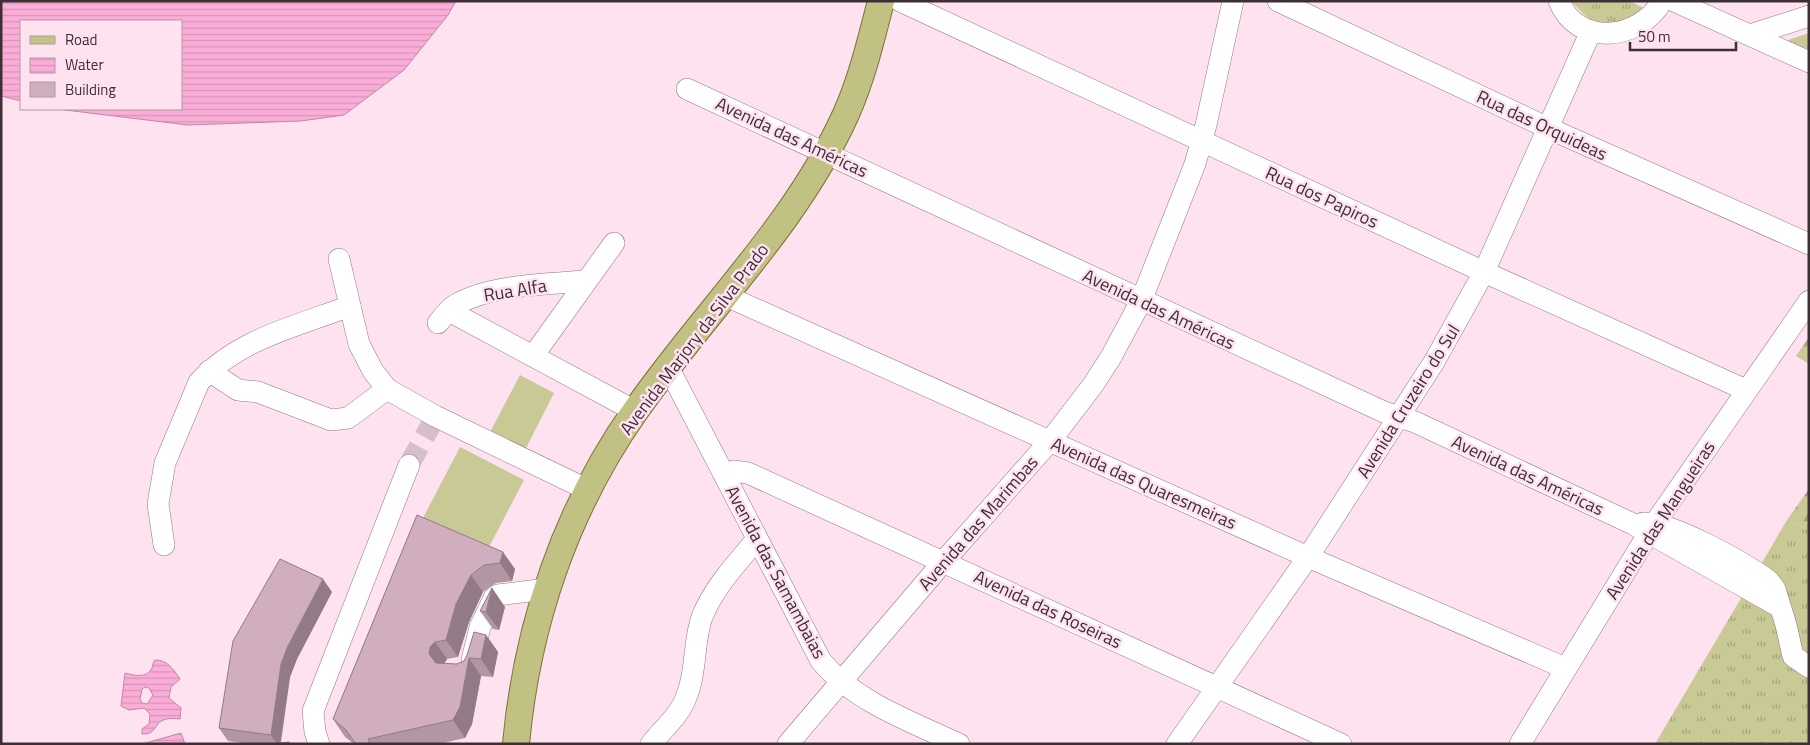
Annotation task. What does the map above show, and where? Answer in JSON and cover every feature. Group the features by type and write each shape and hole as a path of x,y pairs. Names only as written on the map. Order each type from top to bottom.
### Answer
{"main road":[{"name":"Avenida Marjory da Silva Prado","path":"516,744 528,657 546,589 570,524 635,411 724,294 774,234 826,152 845,115 862,73 881,1"}],"street":[{"name":"Rua dos Papiros","path":"900,1 1484,272 1746,390"},
{"name":"Avenida das Marimbas","path":"788,744 944,561 1050,441 1093,385 1141,301 1202,141 1232,1"},
{"name":"Rua das Orquideas","path":"1278,1 1548,128 1809,244"},
{"path":"1559,1 1574,21 1591,31 1608,34 1626,32 1642,24 1655,12 1662,1"},
{"path":"1674,1 1809,62"},
{"path":"1750,34 1809,16"},
{"name":"Avenida Cruzeiro do Sul","path":"1177,744 1308,557 1400,417 1484,272 1591,31"},
{"name":"Avenida das Américas","path":"687,88 1141,301 1384,412 1400,417 1646,527 1679,531 1721,564 1769,581 1786,625 1793,656 1806,659"},
{"name":"Rua Alfa","path":"533,356 614,243"},
{"path":"339,259 365,358 387,389 428,417 588,490"},
{"name":"Rua Alfa","path":"585,281 529,286 484,293 466,300 443,317 533,356 635,411"},
{"name":"Avenida das Quaresmeiras","path":"724,294 1308,557 1565,668"},
{"name":"Avenida das Mangueiras","path":"1520,744 1646,527 1809,301"},
{"path":"164,545 158,504 165,464 193,393 209,371 240,348 350,306"},
{"name":"Avenida das Samambaias","path":"668,367 725,474 812,647 830,672 841,682 876,703 959,744"},
{"path":"209,371 238,390 258,392 331,420 348,418 387,389"},
{"path":"319,744 312,711 312,688 318,666 378,503 404,463"},
{"name":"Avenida das Roseiras","path":"725,474 734,471 748,473 1341,744"},
{"path":"651,744 682,707 688,694 697,633 709,601 728,574 758,539"},
{"path":"454,670 468,669 480,628 494,598 498,595 546,589"}],"green space":[{"path":"1571,1 1629,1 1644,8 1622,24 1591,22"},
{"path":"1809,33 1809,54 1782,42"},
{"path":"1809,337 1809,364 1796,356"},
{"path":"520,375 554,393 522,456 487,438"},
{"path":"460,447 524,480 487,551 423,518"},
{"path":"1809,489 1809,530 1787,520"},
{"path":"1787,520 1809,530 1809,744 1655,744"}],"water":[{"path":"1,1 456,1 448,15 404,70 344,115 301,121 188,125 65,110 182,110 182,20 20,20 20,101 1,96"},
{"path":"155,660 167,663 180,679 171,687 169,698 181,708 180,719 164,720 152,732 142,734 142,729 149,724 150,714 144,708 129,710 121,706 125,673 132,675 147,674","holes":["145,687 149,688 153,695 147,704 142,703 140,699 142,689"]},
{"path":"181,733 185,744 142,744"}],"building":[{"path":"417,515 503,552 500,563 484,565 471,575 456,604 446,640 435,642 430,647 429,654 436,663 457,664 464,661 474,632 486,635 481,659 469,658 460,707 453,720 368,739 370,744 356,744 346,730 333,719"},
{"path":"280,559 323,579 288,646 281,664 271,735 219,728 233,641"},
{"path":"492,588 486,612 480,611"},
{"path":"289,742 289,744 273,744"}],"tunnel":[{"path":"409,465 432,423"}]}
